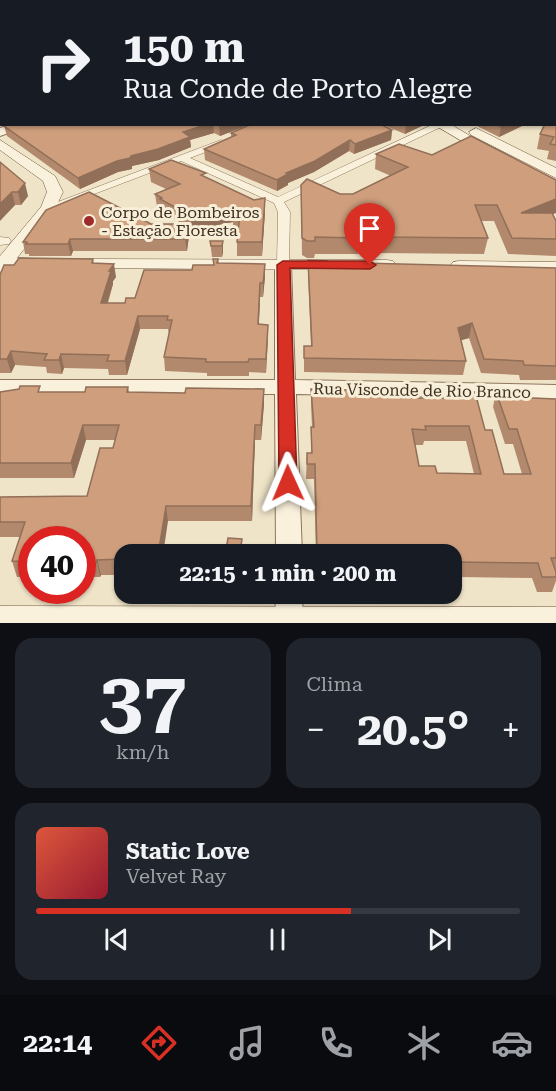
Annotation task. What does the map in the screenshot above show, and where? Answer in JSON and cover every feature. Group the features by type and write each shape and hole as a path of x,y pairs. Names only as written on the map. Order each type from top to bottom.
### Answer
{"main road":[{"path":"442,126 556,188"},
{"path":"465,126 556,174"},
{"path":"0,144 53,184 55,192 48,208 2,252"},
{"path":"0,156 36,182 40,194 34,207 2,252"},
{"path":"2,252 67,263 405,266"},
{"path":"441,266 556,267"},
{"path":"0,620 289,612 556,621"}],"street":[{"path":"0,132 21,126"},
{"path":"279,201 400,138 437,126"},
{"path":"48,208 236,137"},
{"path":"182,158 279,201 284,212 289,544"},
{"path":"53,184 74,198"},
{"name":"Rua Visconde de Rio Branco","path":"0,387 287,387 556,392"}],"building":[{"path":"4,126 202,126 183,132 190,137 117,161 78,178"},
{"path":"247,126 384,126 392,130 355,144 350,140 315,161 286,173 288,174 277,180 204,149 236,135 231,133"},
{"path":"544,126 556,126 556,145 550,144 554,137 540,134"},
{"path":"471,136 556,180 556,199 521,213 552,213 556,221 556,239 512,238 497,205 475,205 488,238 380,237 377,221 357,221 359,238 315,237 315,241 307,241 302,238 301,185 307,179 340,194 353,194 408,167 376,154 399,144 432,155"},
{"path":"171,160 206,173 201,175 254,200 265,198 262,242 237,242 240,214 232,214 233,209 191,216 160,199 162,198 155,194 180,184 149,169"},
{"path":"0,162 25,183 18,192 12,192 0,204"},
{"path":"89,192 151,224 188,224 185,239 70,239 68,244 26,244 27,242 23,242 46,210"},
{"path":"210,241 223,241 222,246 211,246"},
{"path":"19,258 93,259 92,263 114,264 109,271 111,271 101,303 125,303 126,298 135,298 144,270 192,270 193,265 214,265 213,259 218,259 217,263 265,264 263,283 260,283 258,324 268,325 266,359 249,359 248,362 206,362 206,359 164,357 172,320 167,320 168,316 138,316 125,361 107,361 109,355 61,354 59,360 44,360 47,354 11,351 7,359 0,359 0,275 4,265 14,265"},
{"path":"308,260 327,261 328,265 362,265 362,263 556,268 556,366 524,365 523,361 484,359 472,323 458,328 466,361 304,358 304,346 312,346"},
{"path":"20,386 40,386 38,392 85,392 86,387 128,387 127,392 185,393 186,388 264,389 261,425 255,425 251,506 166,506 160,544 114,544 114,559 97,560 97,562 96,526 24,526 25,522 0,522 0,497 87,496 100,448 113,448 119,425 83,425 71,463 0,463 0,392 19,389"},
{"path":"311,389 398,391 399,398 464,398 463,392 475,392 485,430 492,430 504,474 531,474 517,429 509,429 496,392 508,393 510,397 556,399 556,558 551,558 556,577 542,577 538,563 462,562 462,544 317,544 315,464 307,464 307,453 312,453 311,427 314,427","holes":["425,426 469,426 481,474 437,473 435,466 419,466 412,429 426,430"]},
{"path":"228,538 242,539 241,544 227,544"},
{"path":"18,543 18,561 12,561"}],"place":[{"name":"Corpo de Bombeiros - Estação Floresta","path":"89,221"}],"route":[{"path":"288,483 283,265 370,265"}]}
